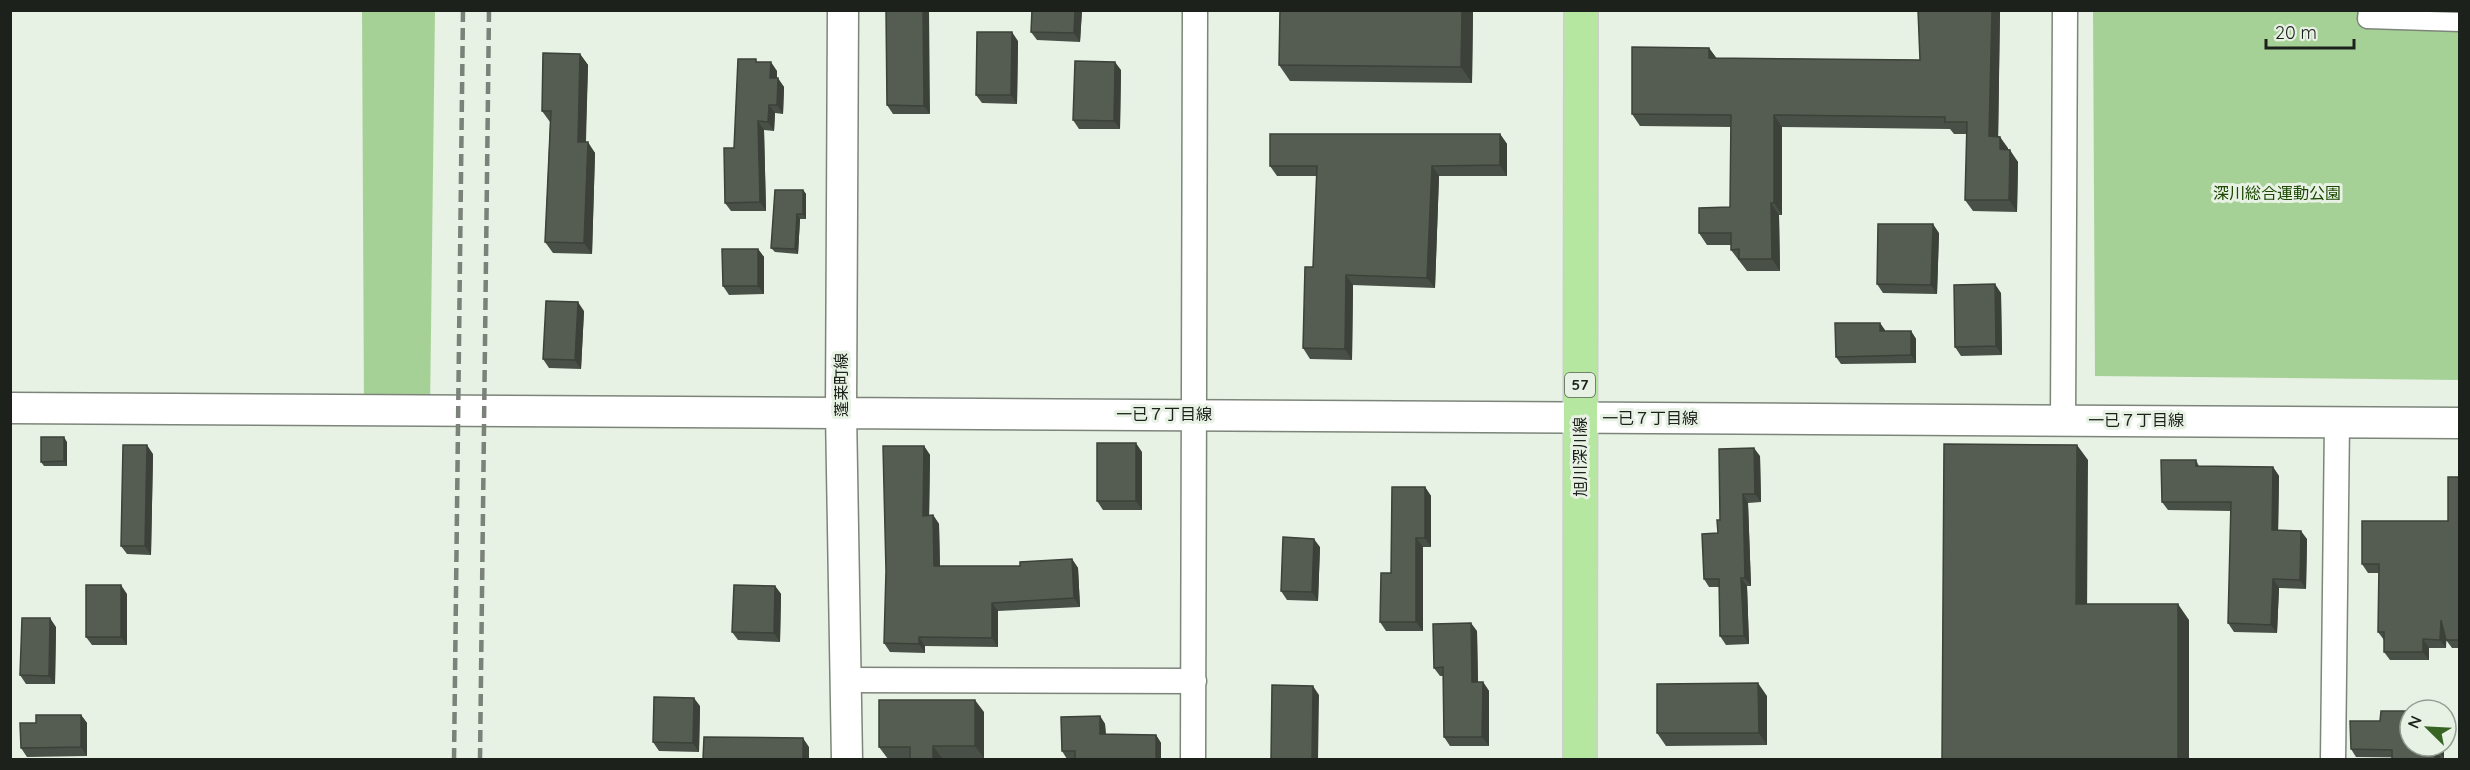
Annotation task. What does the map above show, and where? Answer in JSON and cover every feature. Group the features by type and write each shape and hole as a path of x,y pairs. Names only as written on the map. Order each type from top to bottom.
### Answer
{"main road":[{"name":"旭川深川線","path":"1580,759 1581,10"}],"street":[{"name":"蓬莱町線","path":"843,10 841,412 847,759"},
{"path":"1193,759 1195,10"},
{"path":"2063,420 2065,10"},
{"path":"2368,10 2367,18 2460,22"},
{"name":"一已７丁目線","path":"10,408 2460,423"},
{"path":"2333,759 2337,422"},
{"path":"846,680 1194,681"}],"green space":[{"path":"362,11 435,11 430,410 364,410"},
{"name":"深川総合運動公園","path":"2093,11 2459,11 2459,380 2095,376"}],"building":[{"path":"886,10 923,10 924,106 887,105"},
{"path":"1032,10 1075,10 1074,33 1031,32"},
{"path":"1280,10 1462,10 1461,67 1279,65"},
{"path":"1918,10 1992,10 1989,136 2000,137 2000,149 2010,150 2009,200 1965,200 1967,122 1945,122 1945,117 1774,115 1772,259 1739,259 1739,249 1731,250 1731,233 1699,233 1699,208 1730,207 1731,115 1632,114 1632,47 1709,48 1709,58 1920,60"},
{"path":"977,32 1012,32 1011,95 976,95"},
{"path":"543,53 580,54 578,142 588,142 584,243 545,242 551,111 542,111"},
{"path":"738,59 771,62 770,78 778,78 777,105 769,105 768,122 758,121 760,202 725,203 724,148 734,148"},
{"path":"1075,61 1115,62 1114,121 1073,120"},
{"path":"1270,134 1500,134 1500,165 1432,166 1427,278 1346,275 1345,349 1303,348 1305,267 1313,267 1317,166 1270,166"},
{"path":"775,190 803,190 803,214 797,214 795,249 771,248"},
{"path":"1878,224 1933,224 1931,285 1877,284"},
{"path":"722,249 758,249 758,286 723,286"},
{"path":"1995,284 1996,346 1955,347 1954,285"},
{"path":"546,301 578,302 575,360 543,359"},
{"path":"1835,323 1880,323 1880,331 1911,331 1911,355 1836,357"},
{"path":"41,437 64,437 64,461 41,462"},
{"path":"1097,443 1136,443 1136,501 1097,501"},
{"path":"1944,444 2077,445 2076,604 2178,604 2178,759 1942,759"},
{"path":"123,445 147,445 145,546 121,546"},
{"path":"883,446 924,446 923,516 933,515 934,566 1020,566 1020,562 1072,559 1074,598 992,603 992,638 919,637 919,644 884,643 886,571"},
{"path":"1754,448 1755,494 1743,494 1745,578 1741,578 1744,636 1720,636 1719,579 1704,579 1702,534 1718,533 1717,520 1720,520 1719,449"},
{"path":"2161,460 2196,460 2196,466 2273,467 2272,530 2301,531 2300,580 2273,579 2271,625 2228,623 2231,502 2162,502"},
{"path":"2448,477 2460,477 2460,640 2446,640 2441,620 2440,640 2423,639 2423,652 2384,652 2384,632 2378,632 2379,564 2362,564 2362,521 2448,521"},
{"path":"1392,487 1425,487 1425,538 1416,538 1416,622 1380,622 1381,573 1391,573"},
{"path":"1283,537 1314,539 1312,592 1281,591"},
{"path":"86,585 121,585 121,637 86,637"},
{"path":"734,585 775,586 774,633 732,632"},
{"path":"22,618 50,618 49,676 20,675"},
{"path":"1471,623 1472,682 1483,682 1482,737 1444,737 1443,667 1434,668 1433,624"},
{"path":"1758,683 1759,733 1657,733 1657,684"},
{"path":"1272,685 1313,686 1312,759 1271,759"},
{"path":"654,697 694,698 693,743 653,742"},
{"path":"879,700 975,700 975,746 933,746 933,759 910,759 910,747 879,747"},
{"path":"2381,711 2398,711 2398,758 2435,759 2392,759 2392,750 2351,749 2350,721 2380,721"},
{"path":"36,715 81,715 81,747 21,748 20,723 36,723"},
{"path":"1100,716 1100,734 1156,735 1156,759 1075,759 1075,751 1062,751 1061,717"},
{"path":"704,737 803,738 803,759 703,759"}],"railway":[{"path":"454,760 463,10"},
{"path":"480,760 489,10"}]}
